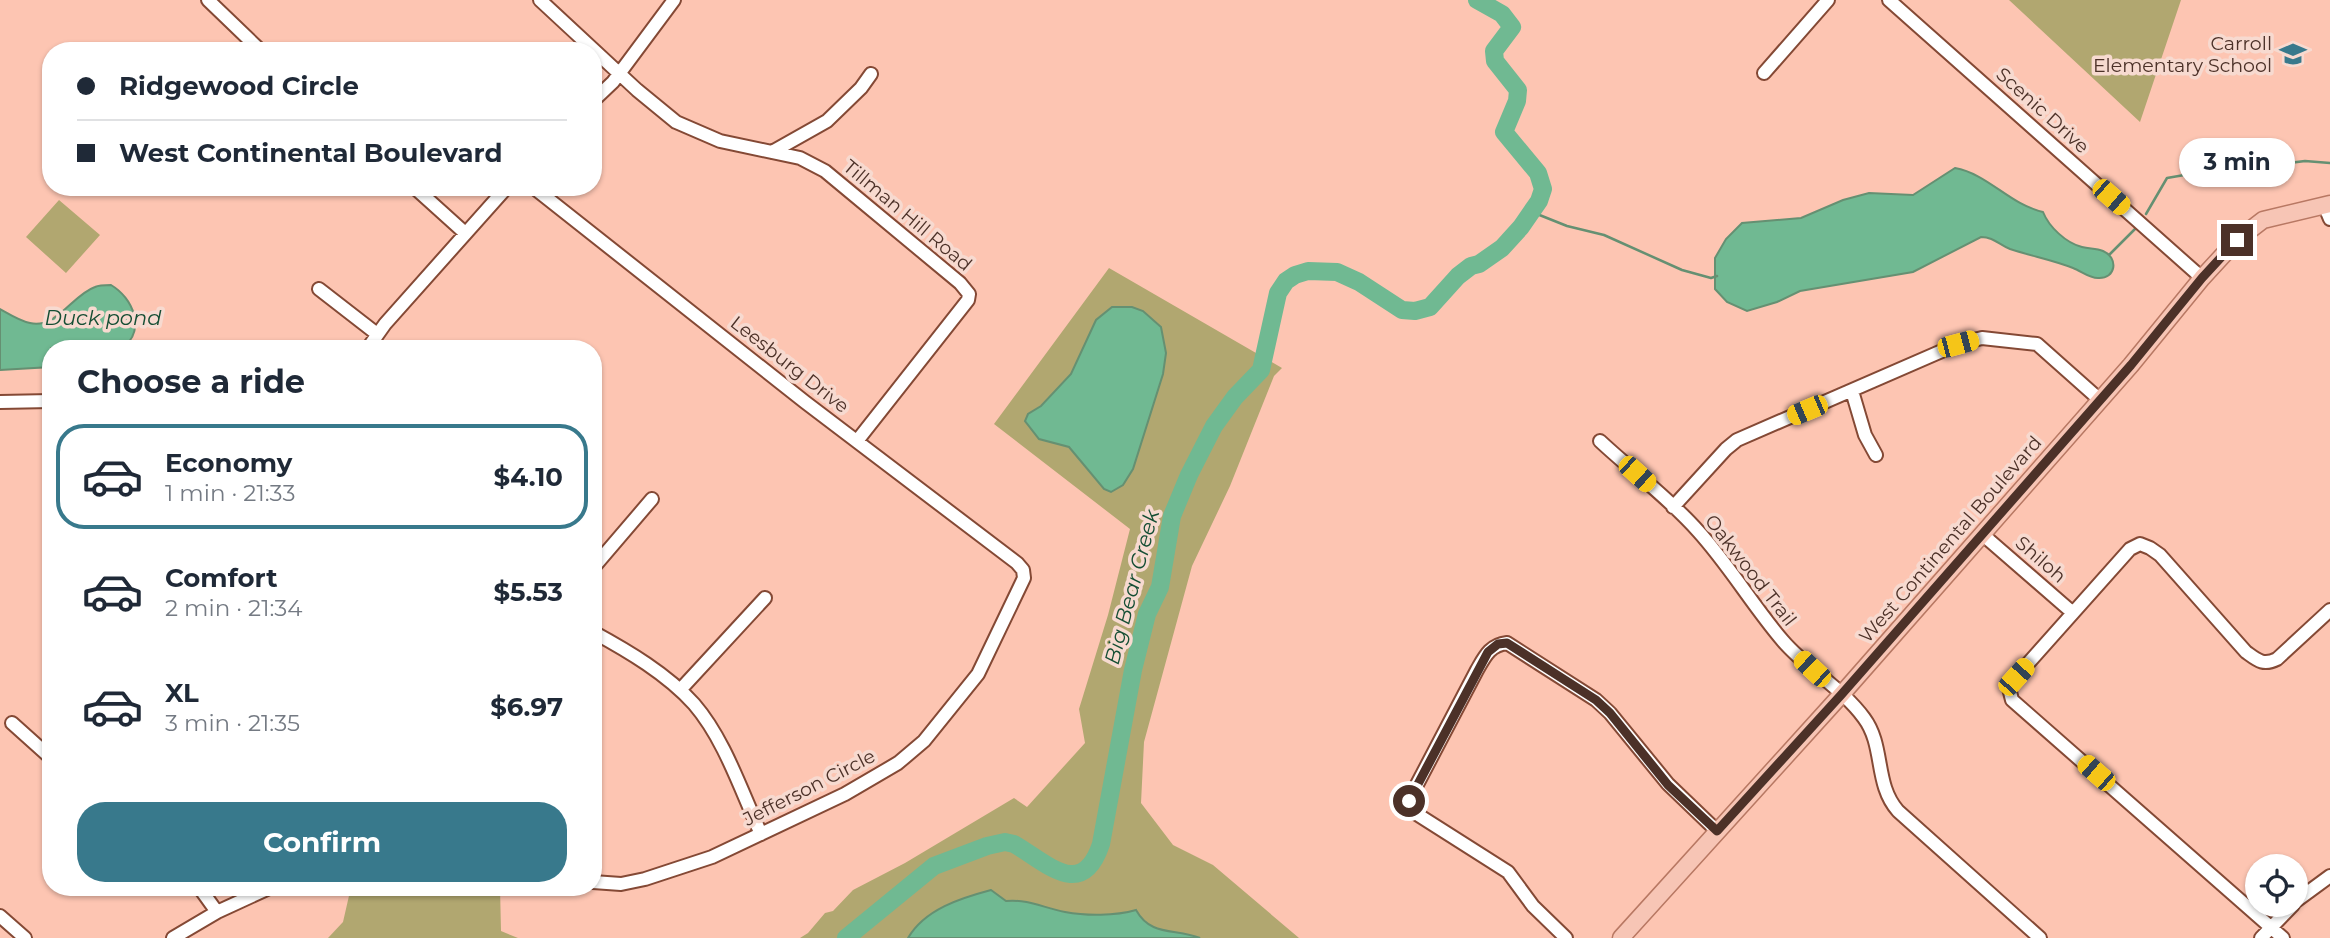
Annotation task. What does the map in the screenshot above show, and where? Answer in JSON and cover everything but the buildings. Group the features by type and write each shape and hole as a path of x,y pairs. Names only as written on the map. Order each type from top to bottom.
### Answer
{"main road":[{"name":"West Continental Boulevard","path":"1621,938 1841,695 2237,240 2253,225 2263,220 2328,210"}],"street":[{"path":"208,0 252,42"},
{"name":"Tillman Hill Road","path":"540,0 585,42"},
{"path":"602,92 620,74 674,0"},
{"path":"1764,74 1828,0"},
{"name":"Scenic Drive","path":"1889,0 2202,278"},
{"name":"Tillman Hill Road","path":"602,57 666,115 695,132 720,141 800,158 825,171 960,282 969,294 968,300 857,441"},
{"path":"772,152 827,121 861,88 870,74"},
{"path":"424,196 465,233"},
{"path":"373,340 499,196"},
{"name":"Leesburg Drive","path":"544,196 1023,570"},
{"path":"319,289 377,334"},
{"path":"1674,507 1737,440 1958,344 1982,338 1998,338 2037,344 2100,400"},
{"path":"1852,391 1865,435 1876,455"},
{"path":"0,402 42,401"},
{"name":"Oakwood Trail","path":"1600,441 1696,528 1725,562 1784,643 1866,720 1875,737 1888,800 2040,938"},
{"path":"602,557 652,499"},
{"name":"Shiloh","path":"1982,534 2073,613"},
{"path":"2283,938 2012,700 2009,688 2130,549 2140,544 2160,555 2246,652 2259,662 2277,659 2330,610"},
{"name":"Jefferson Circle","path":"602,883 621,884 656,876 712,857 845,794 898,763 925,741 978,674 1024,578 1023,570"},
{"path":"680,690 765,598"},
{"path":"602,636 680,690 695,706 722,747 761,834"},
{"path":"1566,938 1533,906 1508,872 1412,810 1410,806 1412,794 1471,682 1488,652 1498,644 1507,643 1596,700 1610,713 1668,785 1717,831"},
{"path":"12,723 42,750"},
{"path":"2308,892 2330,876"},
{"path":"206,896 217,912"},
{"path":"173,938 217,912 252,896"},
{"path":"0,916 25,938"},
{"path":"2261,938 2281,917"}],"shaded area":[{"path":"2009,0 2181,0 2140,122"},
{"path":"59,200 100,235 66,273 26,237"},
{"path":"1109,268 1282,368 1274,376 1230,486 1192,566 1144,742 1141,803 1173,845 1213,865 1299,938 800,938 808,933 825,913 833,911 853,890 905,863 1014,798 1027,807 1085,743 1079,709 1108,615 1130,529 994,424"},
{"path":"349,896 500,896 501,931 518,938 328,938 343,922"}],"water":[{"path":"1955,168 1978,176 2020,203 2043,212 2054,229 2070,242 2108,254 2112,258 2112,272 2104,277 2091,277 2065,265 2010,249 1981,237 1913,272 1800,291 1777,302 1747,311 1727,302 1715,289 1715,258 1726,239 1742,223 1801,218 1843,200 1869,193 1913,195"},
{"name":"Duck pond","path":"111,285 131,306 135,323 130,340 42,340 42,368 0,370 0,309 22,321 40,324 98,286"},
{"path":"1112,307 1132,307 1143,311 1161,327 1166,353 1163,374 1133,469 1123,485 1111,492 1104,489 1069,447 1039,439 1025,421 1028,414 1041,406 1071,374 1096,320"},
{"path":"991,890 1006,901 1073,913 1091,915 1136,910 1142,919 1156,928 1200,938 908,938 924,919 934,912 956,901"}],"waterway":[{"name":"Big Bear Creek","path":"846,938 934,866 987,846 1005,842 1014,844 1063,873 1084,871 1093,861 1101,844 1133,670 1147,614 1160,587 1172,516 1214,426 1235,397 1261,370 1278,293 1286,281 1308,271 1337,272 1359,282 1402,310 1415,311 1430,307 1458,276 1502,248 1539,201 1543,189 1538,173 1504,132 1517,101 1518,90 1495,61 1494,51 1512,27 1502,14 1477,0"},
{"path":"2146,214 2167,178 2242,165 2265,166 2305,161 2330,163"},
{"path":"1532,212 1567,226 1604,235 1682,270 1711,278 1717,276"},
{"path":"2110,254 2135,229"}],"place":[{"name":"Carroll Elementary School","path":"2293,54"}],"route":[{"path":"1409,801 1488,652 1498,644 1507,643 1596,700 1610,713 1668,785 1717,831 1841,695 2131,365 2202,278 2237,240"}]}
